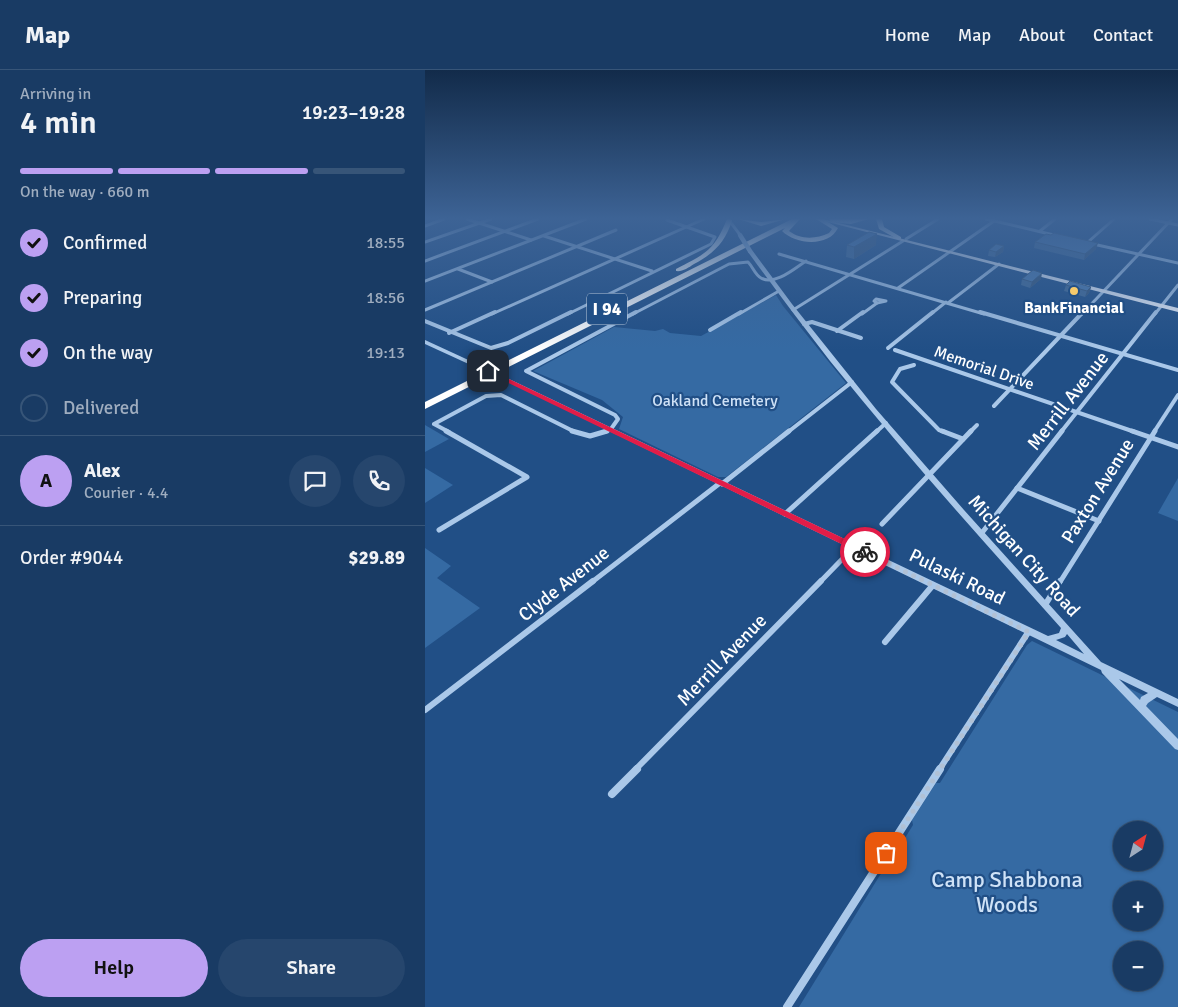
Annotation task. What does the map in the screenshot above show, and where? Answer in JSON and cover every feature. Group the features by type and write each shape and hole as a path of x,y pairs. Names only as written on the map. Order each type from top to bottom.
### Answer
{"highway":[{"path":"615,305 691,263"},
{"name":"I 94","path":"425,398 702,263"},
{"name":"I 94","path":"425,406 707,263"}],"main road":[{"path":"994,263 1178,310"}],"street":[{"path":"425,282 474,263"},
{"path":"425,310 539,263"},
{"path":"449,333 606,263"},
{"path":"625,263 653,272"},
{"path":"425,321 478,345 491,348 508,343 672,263"},
{"path":"439,530 527,477 434,424 486,396 501,394 578,434 590,437 609,430 616,425 618,419 615,415 530,374 526,371 527,368 729,264 741,263"},
{"path":"749,263 759,277 771,279 803,263"},
{"name":"Michigan City Road","path":"759,263 793,310 929,476 1100,666 1178,746"},
{"path":"812,263 1178,370"},
{"path":"793,310 867,263"},
{"path":"898,288 935,263"},
{"path":"994,406 1131,263"},
{"path":"888,348 999,264"},
{"path":"458,269 492,282"},
{"name":"Merrill Avenue","path":"981,534 1178,285"},
{"path":"710,330 779,291"},
{"path":"837,331 877,303"},
{"path":"805,324 812,322 861,338"},
{"name":"Pulaski Road","path":"425,342 1178,703"},
{"name":"Memorial Drive","path":"895,350 1009,391 1178,447"},
{"path":"914,364 903,366 895,373 892,382 939,430 963,439"},
{"name":"Clyde Avenue","path":"425,710 852,382"},
{"name":"Paxton Avenue","path":"1045,605 1178,395"},
{"path":"785,514 886,423"},
{"path":"882,524 977,425"},
{"path":"1017,488 1099,520"},
{"name":"Merrill Avenue","path":"612,794 854,547"},
{"path":"885,642 933,585"},
{"path":"1047,640 1062,635 1065,627"},
{"path":"787,1007 1029,632"},
{"path":"1141,707 1145,700 1156,693"}],"green space":[{"name":"Oakland Cemetery","path":"776,295 846,383 726,477 718,477 619,429 623,417 602,400 533,371 614,327 655,331 663,329 670,333 701,336"},
{"path":"425,425 449,439 425,452"},
{"path":"425,468 453,485 425,503"},
{"path":"1178,478 1178,521 1158,513"},
{"path":"425,548 451,566 437,578 480,608 425,648"},
{"name":"Camp Shabbona Woods","path":"1032,641 1178,712 1178,1007 799,1007 913,825 912,820 936,783 940,783 1027,645"}],"building":[{"path":"1033,270 1042,273 1032,282 1022,279"},
{"path":"1070,281 1091,287 1087,291 1066,285"}],"way so far":[{"path":"865,552 1029,632 886,853"}],"place":[{"name":"BankFinancial","path":"1074,291"}],"route":[{"path":"488,371 865,552"}]}
